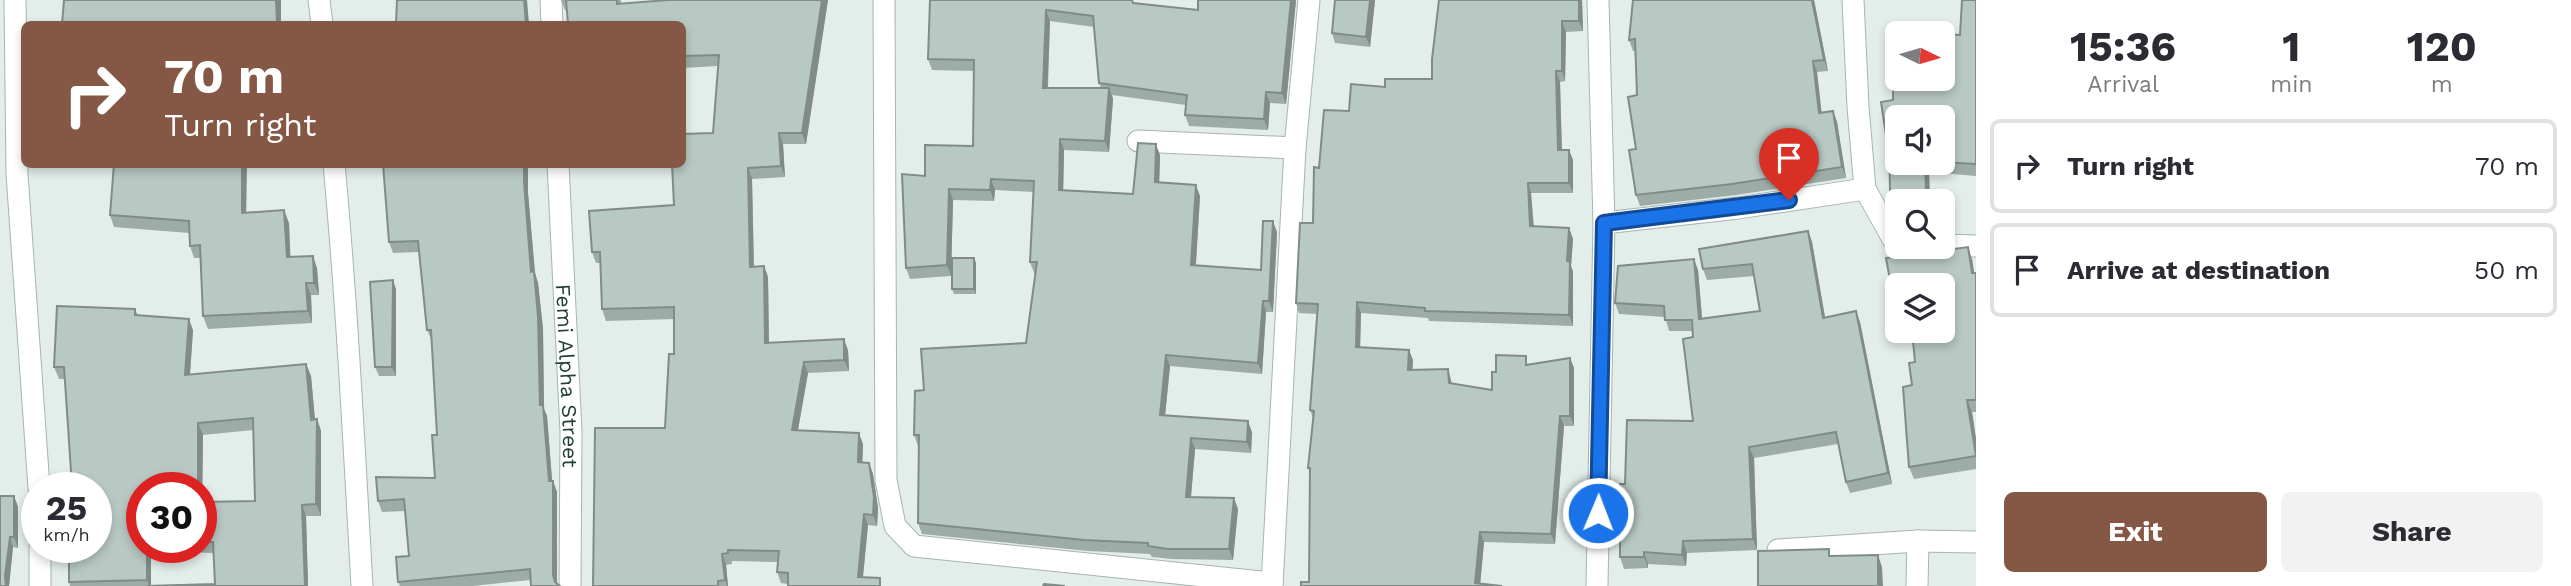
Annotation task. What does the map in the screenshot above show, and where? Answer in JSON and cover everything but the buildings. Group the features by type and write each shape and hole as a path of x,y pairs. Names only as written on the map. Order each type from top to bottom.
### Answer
{"street":[{"path":"15,0 17,174 38,472"},
{"path":"319,0 321,21"},
{"path":"551,0 552,21"},
{"path":"884,0 886,480 895,527 914,546 1272,585 1295,148 1308,0"},
{"path":"1597,586 1604,223 1598,0"},
{"path":"1853,0 1865,189 1885,227"},
{"path":"1138,141 1295,148"},
{"path":"334,168 344,269 350,414 362,586"},
{"name":"Femi Alpha Street","path":"558,168 571,432 570,586"},
{"path":"1604,223 1738,208 1865,189"},
{"path":"1955,245 1976,246"},
{"path":"1778,550 1917,541 1976,542"},
{"path":"1917,541 1917,586"},
{"path":"40,563 40,586"}],"route":[{"path":"1598,513 1604,223 1789,200"}]}
